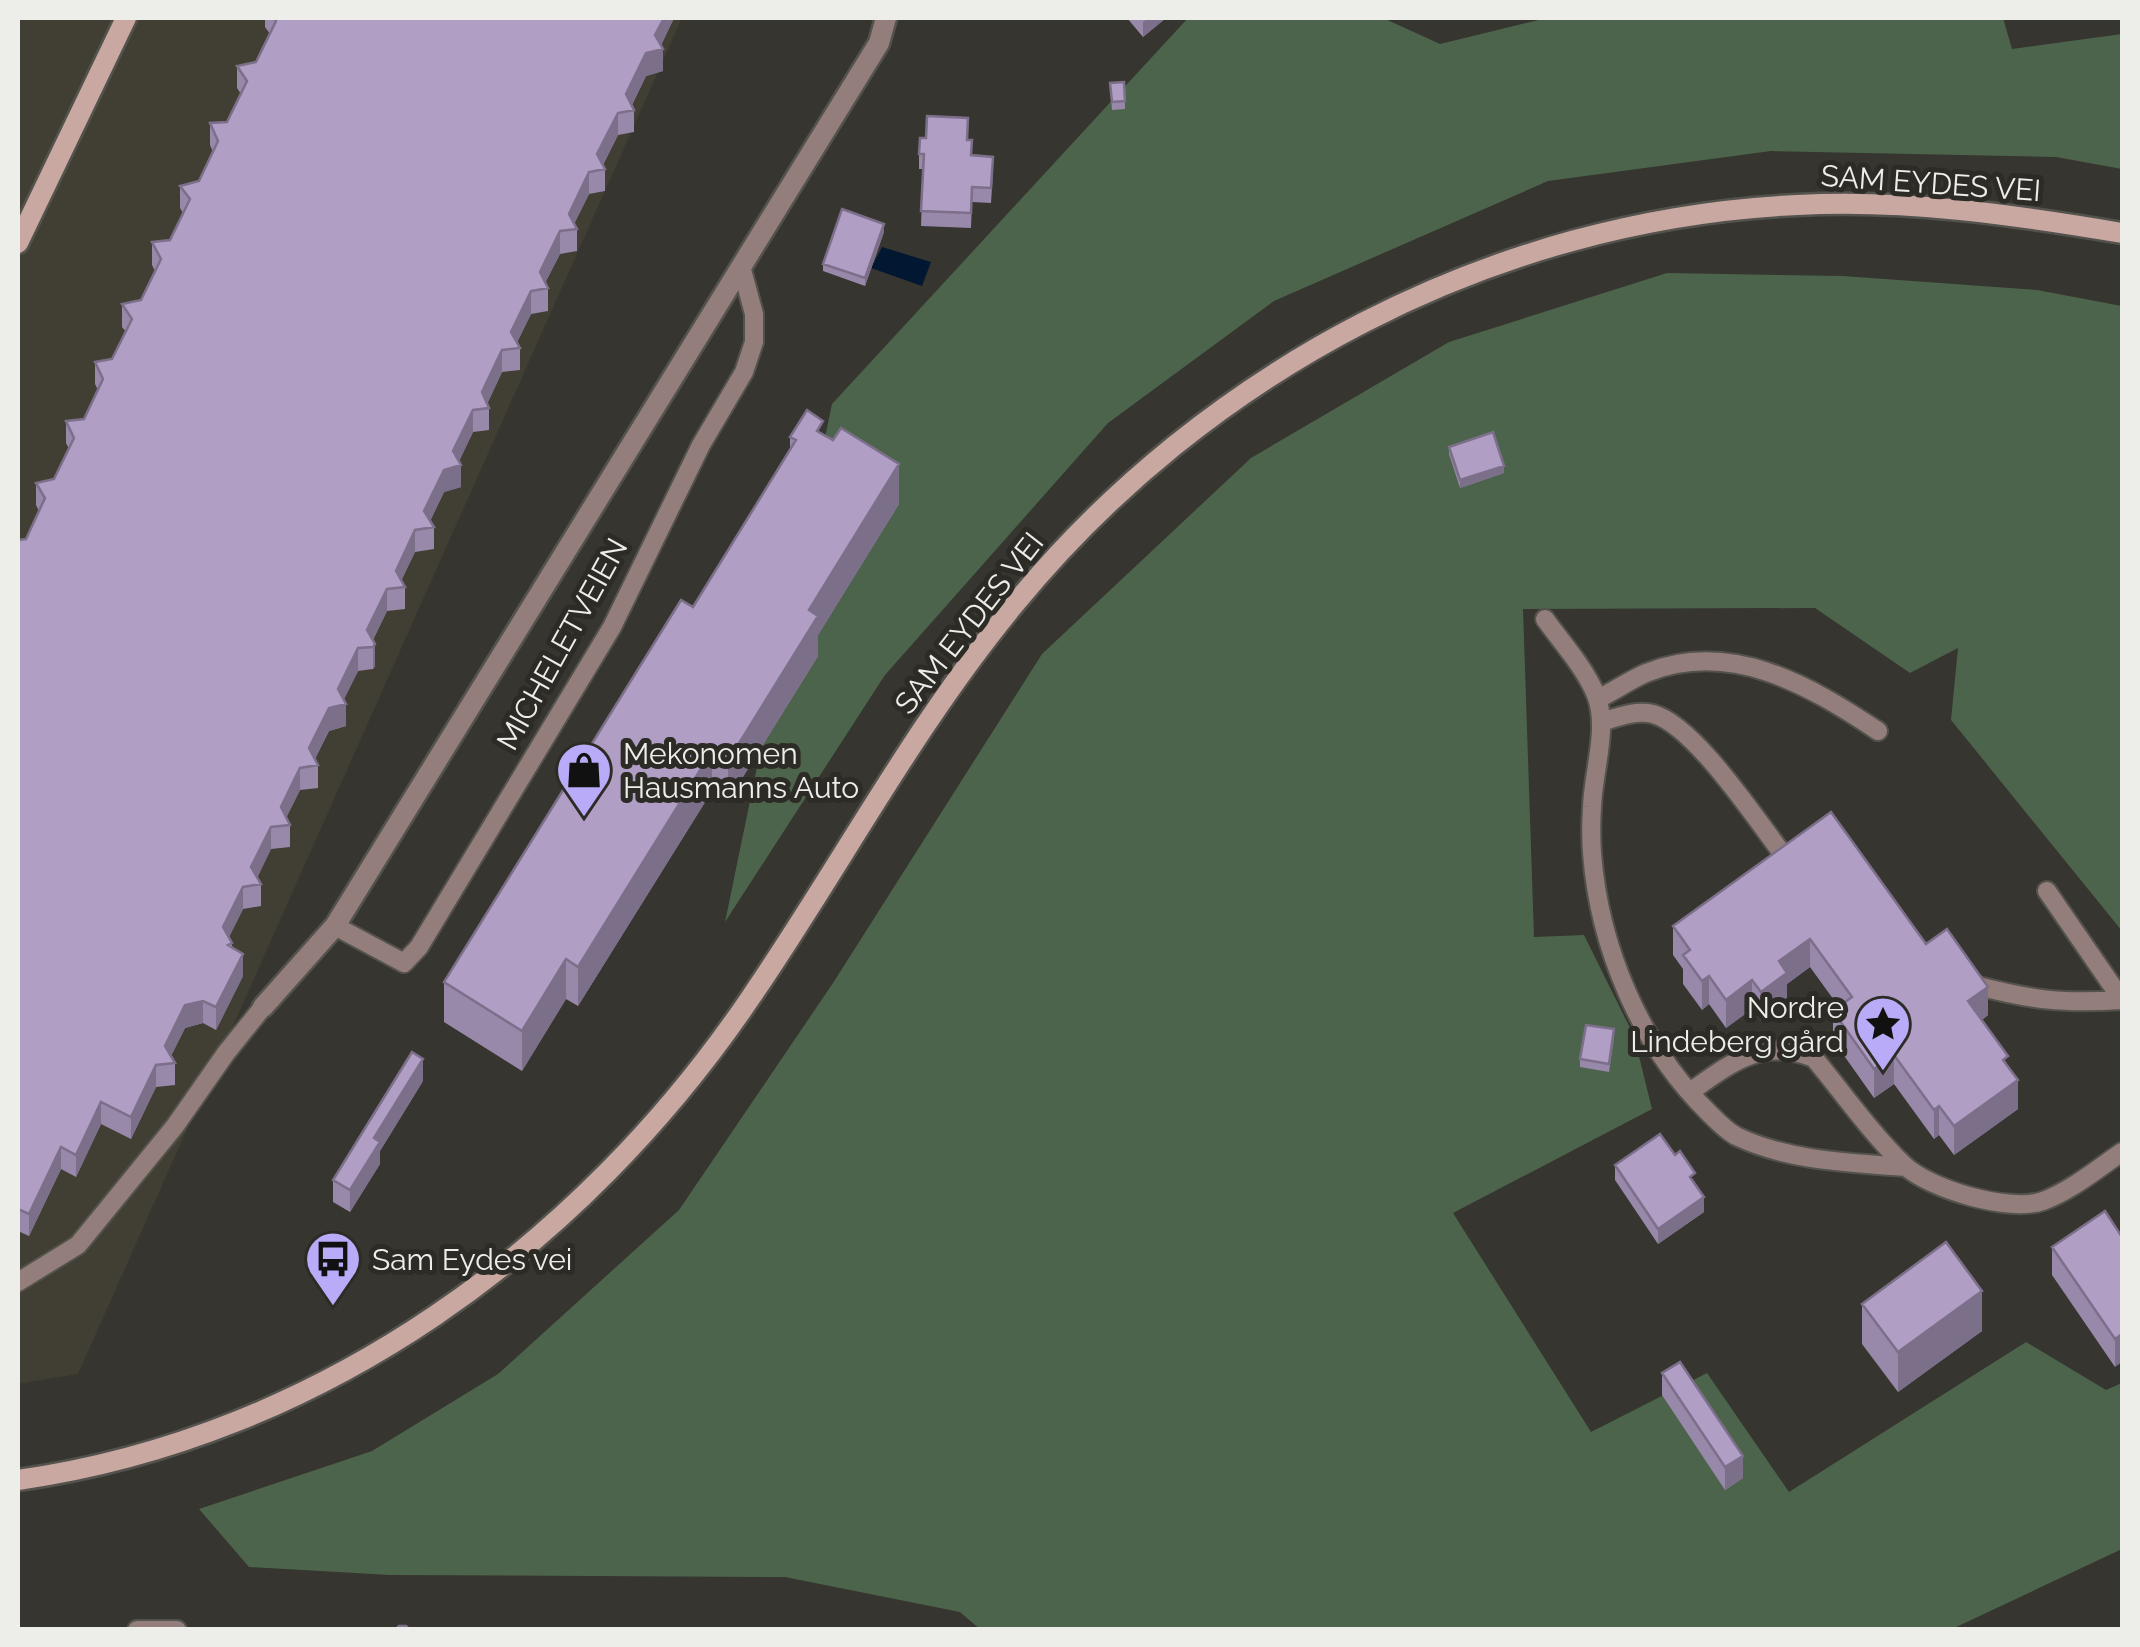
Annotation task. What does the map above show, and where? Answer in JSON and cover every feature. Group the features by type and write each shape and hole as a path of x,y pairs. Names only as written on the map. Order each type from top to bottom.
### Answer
{"main road":[{"path":"18,243 126,18"},
{"name":"SAM EYDES VEI","path":"18,1480 129,1458 196,1438 322,1383 460,1300 555,1224 656,1122 702,1066 802,920 903,760 1014,604 1116,494 1236,397 1313,348 1384,311 1475,272 1627,227 1710,212 1798,204 1887,204 1972,211 2122,233"}],"street":[{"name":"MICHELETVEIEN","path":"263,1007 335,926 879,43 886,18"}],"lane":[{"name":"MICHELETVEIEN","path":"335,926 404,963 419,947 612,627 701,445 744,372 754,342 754,314 742,266"},
{"path":"1545,620 1598,699 1601,722 1592,840 1606,932 1622,980 1650,1036 1690,1092 1730,1133 1760,1147 1832,1161 1906,1168 1947,1188 1990,1201 2040,1202 2122,1152"},
{"path":"1598,699 1646,673 1680,664 1740,663 1825,696 1878,731"},
{"path":"1601,722 1634,712 1668,720 1686,734 1727,781 1788,861"},
{"path":"1974,985 2034,1000 2122,1000 2047,891"},
{"name":"MICHELETVEIEN","path":"18,1282 78,1244 175,1126 263,1007"},
{"path":"1690,1092 1749,1055 1770,1049 1792,1049 1814,1058 1906,1168"},
{"path":"137,1630 177,1630"}],"shaded area":[{"path":"18,18 682,18 78,1374 18,1384"}],"green space":[{"path":"1188,18 1383,18 1440,44 1547,18 2003,18 2012,49 2122,34 2122,169 2056,157 1771,151 1548,181 1274,301 1108,423 885,675 725,922 832,404"},
{"path":"1667,273 1843,276 2037,290 2122,306 2122,931 1951,720 1958,648 1910,673 1815,608 1523,609 1534,937 1584,935 1634,1036 1652,1109 1453,1213 1591,1432 1707,1373 1789,1492 2026,1342 2106,1390 2122,1383 2122,1549 1952,1629 981,1630 960,1612 785,1577 390,1575 249,1567 199,1509 372,1451 498,1374 679,1210 833,983 1042,654 1251,458 1449,342"}],"water":[{"path":"882,247 931,262 922,286 871,268"}],"building":[{"path":"274,18 664,18 655,35 663,49 646,53 626,94 634,110 618,113 597,154 605,169 589,172 569,214 577,229 560,231 540,272 548,288 531,291 511,332 520,348 502,350 482,392 489,408 473,410 453,451 461,465 444,470 424,511 434,527 415,530 396,571 405,587 387,589 367,630 375,644 358,648 338,689 346,704 329,708 309,748 318,765 300,768 281,807 290,825 271,827 251,867 261,884 243,887 223,927 232,943 228,945 243,954 216,1007 203,1001 185,1005 165,1046 175,1063 156,1065 131,1117 101,1102 76,1155 61,1147 29,1214 18,1209 18,540 26,539 45,498 36,483 54,479 74,438 66,421 84,419 103,379 95,362 112,359 132,319 122,304 141,300 161,259 152,242 170,240 190,199 180,186 199,181 218,141 210,123 227,122 247,81 237,66 256,62"},
{"path":"1124,82 1125,101 1112,102 1110,83"},
{"path":"927,116 968,118 971,155 993,157 991,188 972,187 971,213 921,211 924,154 919,154 920,138 926,138"},
{"path":"842,209 884,224 865,278 823,264"},
{"path":"807,410 823,421 817,431 833,440 841,428 899,464 809,610 818,616 728,761 712,751 578,967 566,959 522,1031 444,982 681,600 693,607 796,440 790,437"},
{"path":"1493,432 1504,466 1460,480 1449,447"},
{"path":"1831,812 1926,944 1947,929 1988,987 1968,1001 2008,1056 2003,1060 2018,1080 1954,1126 1939,1106 1934,1110 1894,1055 1874,1069 1833,1011 1852,997 1810,939 1779,961 1787,973 1761,992 1752,980 1726,1000 1709,976 1702,981 1683,955 1690,950 1673,926"},
{"path":"1586,1025 1614,1029 1609,1064 1580,1059"},
{"path":"412,1052 423,1059 374,1138 380,1142 350,1190 333,1180"},
{"path":"1660,1134 1675,1155 1680,1151 1695,1173 1690,1177 1704,1197 1658,1229 1615,1165"},
{"path":"2105,1211 2122,1237 2122,1334 2115,1339 2052,1247"},
{"path":"1946,1242 1982,1291 1898,1352 1862,1304"},
{"path":"1680,1362 1743,1456 1725,1467 1662,1373"}],"place":[{"name":"Mekonomen Hausmanns Auto","path":"584,819"},
{"name":"Nordre Lindeberg gård","path":"1883,1073"},
{"name":"Sam Eydes vei","path":"333,1308"}]}
